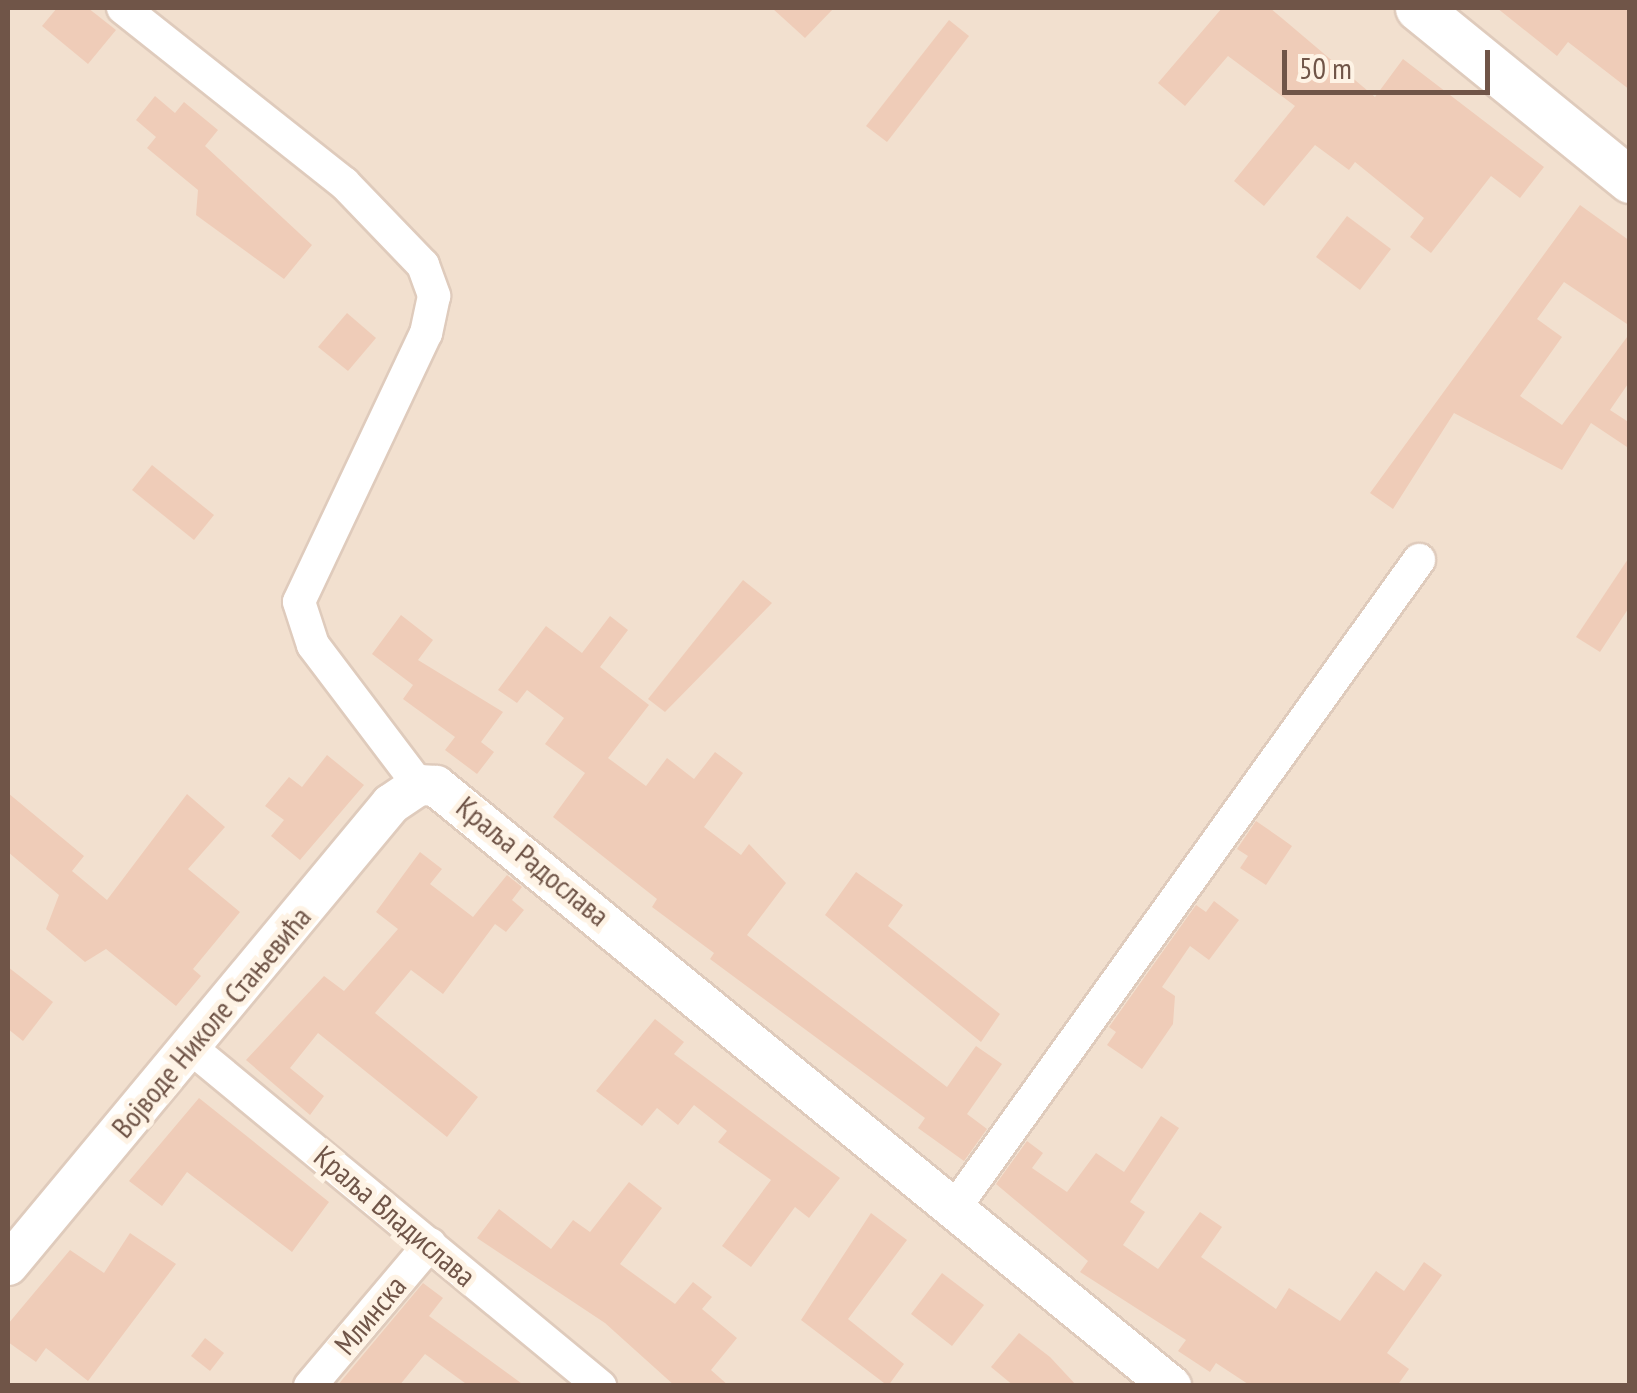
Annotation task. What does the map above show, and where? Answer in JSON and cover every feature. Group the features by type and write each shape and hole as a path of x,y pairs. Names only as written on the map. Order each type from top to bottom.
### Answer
{"main road":[{"path":"1418,8 1630,180"}],"street":[{"name":"Краља Радослава","path":"123,8 344,184 423,266 434,296 426,332 300,602 313,645 419,786 456,797 1171,1386"},
{"path":"956,1206 1420,560"},
{"name":"Војводе Николе Стањевића","path":"8,1266 391,804 419,786"},
{"name":"Краља Владислава","path":"190,1048 600,1386"},
{"name":"Млинска","path":"310,1386 430,1244"}],"shaded area":[{"path":"8,8 1629,8 1629,1385 8,1385"}],"building":[{"path":"57,8 88,8 116,30 88,64 42,26"},
{"path":"772,8 834,8 805,38"},
{"path":"1222,8 1270,8 1375,97 1403,59 1544,167 1520,198 1491,176 1431,253 1410,237 1424,218 1355,162 1349,170 1315,145 1264,206 1234,181 1295,106 1228,56 1185,106 1158,83"},
{"path":"1497,8 1630,8 1630,90 1568,42 1557,56"},
{"path":"949,20 969,36 887,142 866,126"},
{"path":"155,96 175,113 184,102 218,130 205,146 312,245 284,279 196,215 198,190 147,148 156,137 136,120"},
{"path":"1580,205 1630,241 1630,326 1564,282 1537,319 1562,337 1520,396 1562,425 1630,333 1630,381 1610,410 1630,423 1630,449 1591,423 1562,470 1454,413 1393,509 1370,493"},
{"path":"1347,216 1391,249 1360,290 1316,257"},
{"path":"347,313 376,338 348,371 318,347"},
{"path":"152,465 214,515 194,540 132,490"},
{"path":"1630,556 1630,606 1600,652 1576,637"},
{"path":"743,580 772,603 665,712 648,699"},
{"path":"401,615 433,640 418,660 503,712 481,742 494,752 477,774 445,750 455,737 403,699 413,685 372,654"},
{"path":"610,616 628,630 600,667 649,705 608,758 646,786 667,758 694,779 715,752 743,773 704,827 741,855 749,844 786,883 747,935 947,1087 976,1046 1002,1064 967,1114 987,1129 964,1161 918,1128 925,1118 710,959 714,953 652,907 657,899 553,817 585,773 545,744 564,718 527,690 517,703 498,690 546,626 582,653"},
{"path":"327,755 364,785 300,860 271,836 284,820 265,806 289,777 302,787"},
{"path":"8,793 84,856 72,871 107,900 187,794 225,827 188,869 240,912 193,969 201,976 176,1006 106,949 85,962 46,929 59,895 8,852"},
{"path":"1256,821 1292,846 1266,885 1240,868 1248,856 1237,849"},
{"path":"420,852 442,869 430,884 473,917 507,875 522,887 512,900 524,910 506,932 495,924 443,994 411,970 375,1013 478,1097 447,1137 318,1033 290,1068 324,1096 310,1115 246,1060 324,976 344,991 398,929 376,912"},
{"path":"856,872 903,905 888,926 1000,1014 981,1042 825,915"},
{"path":"1214,901 1239,920 1209,960 1190,946 1162,987 1175,996 1173,1024 1142,1069 1107,1045 1116,1032 1109,1027 1196,905 1206,912"},
{"path":"8,967 53,1002 23,1041 8,1029"},
{"path":"655,1019 684,1042 674,1054 840,1178 809,1218 795,1207 751,1267 722,1246 771,1180 718,1142 727,1131 694,1105 678,1125 657,1108 642,1126 596,1091"},
{"path":"199,1098 329,1202 292,1252 187,1172 162,1206 129,1181"},
{"path":"1161,1116 1179,1128 1130,1202 1145,1212 1123,1245 1158,1269 1200,1212 1222,1227 1201,1257 1276,1309 1289,1288 1340,1321 1376,1271 1404,1291 1424,1262 1442,1275 1387,1353 1409,1369 1397,1386 1251,1386 1216,1363 1210,1372 1178,1351 1186,1340 1080,1272 1088,1261 996,1184 1027,1141 1043,1153 1032,1168 1067,1192 1096,1153 1124,1172"},
{"path":"629,1182 662,1208 620,1264 675,1304 693,1282 712,1297 702,1309 737,1338 711,1370 729,1386 675,1386 605,1323 477,1238 499,1209 551,1249 573,1220 590,1232"},
{"path":"871,1213 907,1240 848,1319 904,1364 888,1386 801,1320"},
{"path":"130,1233 176,1264 88,1381 46,1348 36,1362 8,1342 8,1324 70,1250 104,1273"},
{"path":"942,1273 984,1305 952,1346 911,1314"},
{"path":"423,1283 443,1298 429,1316 525,1386 469,1386 425,1354 399,1386 337,1386"},
{"path":"1019,1333 1050,1357 1077,1386 1014,1386 991,1367"},
{"path":"205,1338 224,1353 210,1371 191,1356"}]}
